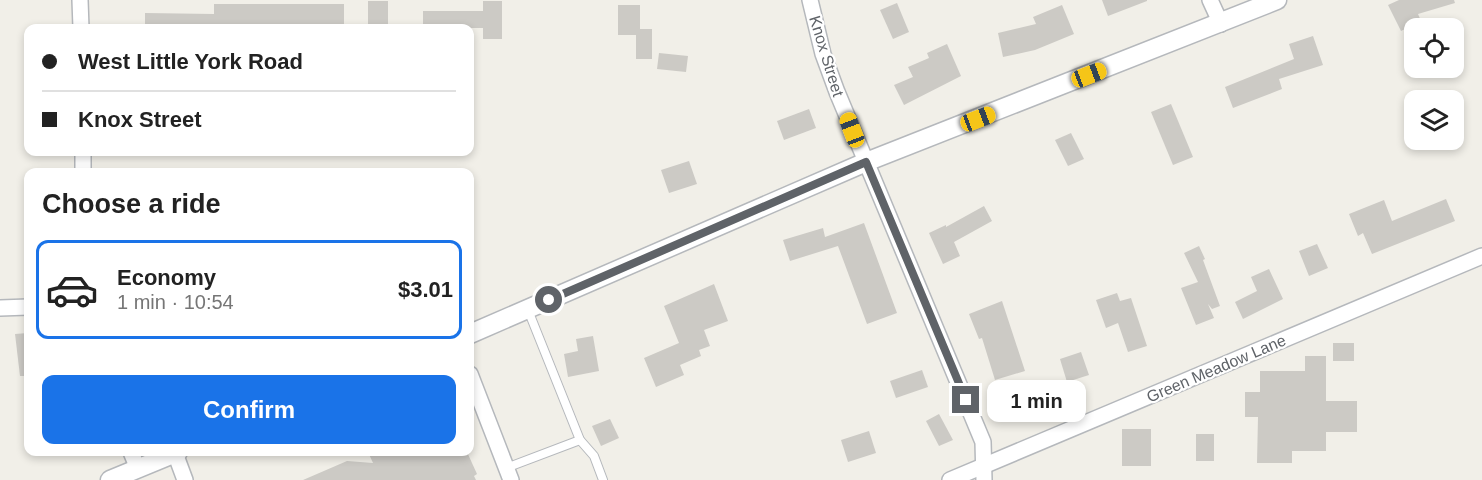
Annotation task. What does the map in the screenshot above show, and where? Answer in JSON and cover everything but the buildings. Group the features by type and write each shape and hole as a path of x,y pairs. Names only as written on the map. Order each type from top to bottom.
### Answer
{"street":[{"path":"80,0 81,24"},
{"name":"Knox Street","path":"810,0 823,54 983,442 984,473"},
{"path":"1210,0 1221,24"},
{"path":"474,332 866,162 1277,0"},
{"name":"Green Meadow Lane","path":"950,480 984,473 1482,256"},
{"path":"0,308 24,307"},
{"path":"474,384 509,474"},
{"path":"110,480 135,460 156,456"},
{"path":"177,456 185,480"}],"lane":[{"path":"528,309 580,440 594,456 603,480"},
{"path":"509,474 580,440"}],"route":[{"path":"549,300 866,162 966,400"}]}
